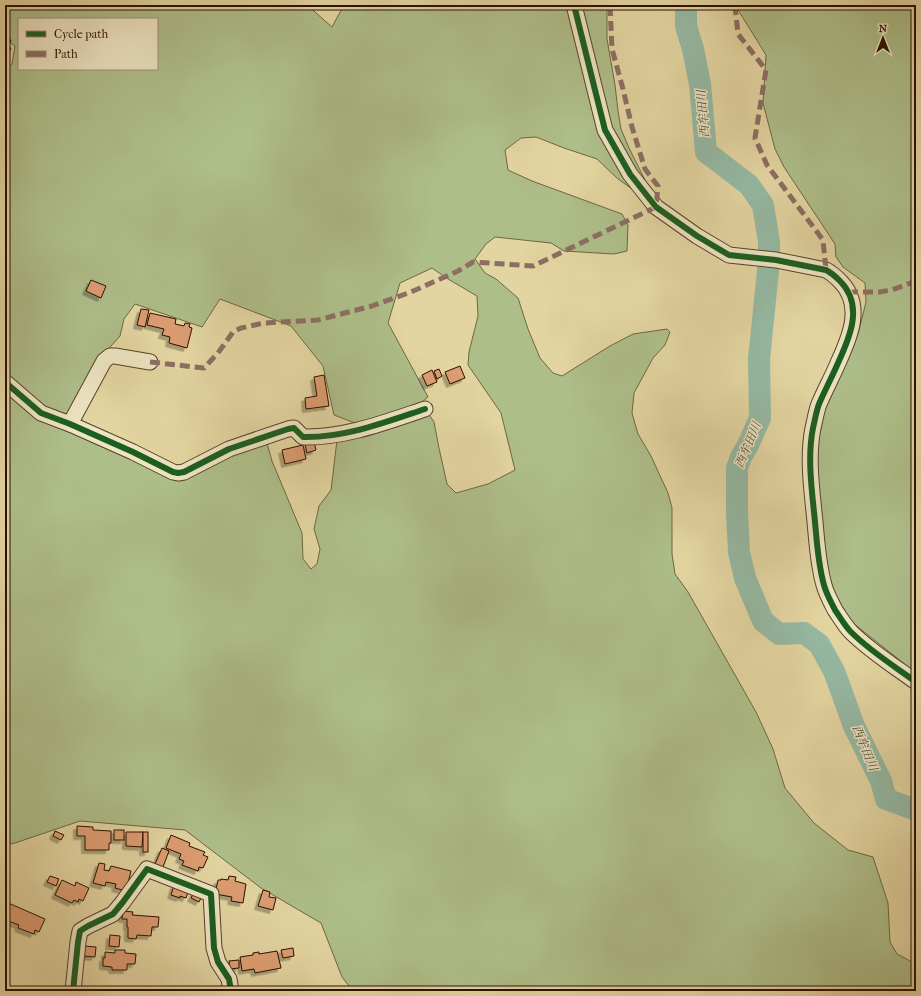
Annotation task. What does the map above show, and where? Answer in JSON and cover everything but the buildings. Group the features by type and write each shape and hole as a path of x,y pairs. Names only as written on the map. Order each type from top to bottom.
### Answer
{"street":[{"path":"574,5 606,130 630,174 656,207 729,255 776,260 826,270 831,272 844,285 848,292 852,300 852,331 819,406 813,429 811,447 811,478 819,560 824,586 835,609 851,631 872,650 916,682"},
{"path":"70,424 104,361 110,356 150,362"},
{"path":"5,382 41,413 70,424 133,452 166,469 178,473 184,472 229,449 288,429 294,428 303,437 324,436 365,428 425,409"},
{"path":"73,991 80,931 113,914 147,869 211,894 214,948 218,962 229,979 231,991"}],"green space":[{"path":"5,5 307,5 332,27 344,5 568,5 600,131 615,163 635,191 618,179 597,159 536,137 521,138 505,150 508,170 532,181 622,214 628,225 627,251 614,254 564,251 551,243 495,237 486,244 475,259 485,273 496,279 518,298 528,329 540,358 553,373 562,376 610,346 633,334 667,329 670,332 665,345 653,358 634,393 632,413 638,434 651,456 668,493 672,508 672,554 675,574 688,592 756,712 773,749 785,788 814,823 848,850 873,857 888,903 890,942 897,954 916,964 916,991 353,991 342,977 321,923 261,888 185,830 80,821 5,845 5,389 167,476 257,441 267,443 272,461 302,533 303,559 311,569 317,564 320,549 314,529 319,506 331,490 337,440 428,413 434,422 447,484 456,493 488,484 515,470 501,413 468,365 469,352 478,316 477,296 432,268 400,283 388,323 428,397 422,402 360,425 334,415 323,366 291,326 220,299 202,327 135,304 124,319 120,336 103,355 71,416 43,408 5,376 5,70 12,64 15,46 5,39"},
{"path":"579,5 606,5 607,39 621,129 648,186 639,177 611,127"},
{"path":"735,5 916,5 916,673 854,624 844,614 832,589 826,566 816,455 819,427 829,395 838,379 858,334 866,302 865,283 843,267 836,257 835,244 784,167 775,149 763,103 766,55"}],"waterway":[{"name":"西牟田川","path":"686,5 686,26 693,49 700,84 706,152 749,185 763,205 769,242 769,261 759,359 760,418 737,468 739,552 745,578 763,621 779,634 804,633 819,644 834,671 854,726 881,781 886,799 916,810"}],"marked path":[{"path":"150,362 204,368 218,353 233,332 241,328 264,323 318,320 372,306 411,292 458,271 473,262 533,266 656,207 658,186 645,169 632,127 612,49 610,5"},
{"path":"735,5 738,34 766,70 755,138 767,165 823,240 826,270"},
{"path":"848,292 879,292 892,290 916,281"}],"cycle path":[{"path":"574,5 605,130 630,174 656,207 697,236 729,255 776,260 826,270 837,278 847,290 852,300 853,311 850,332 843,353 819,404 811,439 811,475 820,569 829,598 835,610 849,630 874,652 916,682"},
{"path":"5,382 41,413 70,424 178,473 184,472 229,449 288,429 294,428 303,437 334,435 365,428 425,409"},
{"path":"73,991 80,931 113,914 147,869 211,894 214,948 218,962 229,979 231,991"}]}
